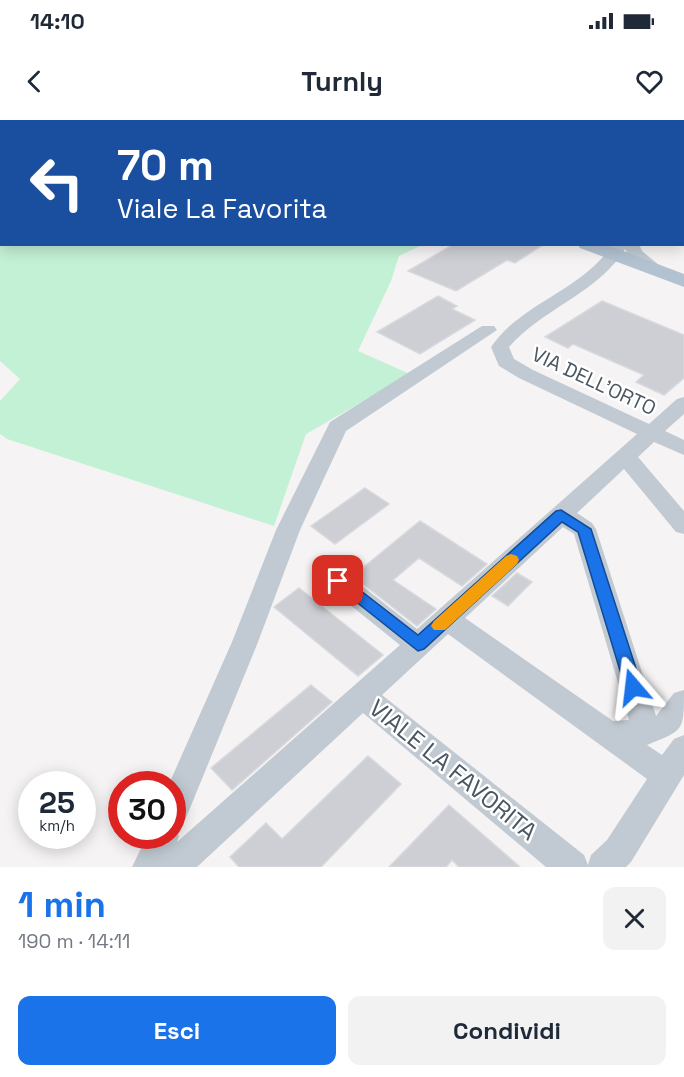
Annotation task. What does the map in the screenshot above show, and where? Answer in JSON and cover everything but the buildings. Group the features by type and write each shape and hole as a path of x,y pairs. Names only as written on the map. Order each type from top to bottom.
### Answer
{"main road":[{"path":"599,246 624,248 658,271 684,281"}],"street":[{"name":"VIA DELL'ORTO","path":"624,248 602,269 511,330 500,347 506,362 684,448"},
{"path":"186,780 245,642 288,530 337,427 488,330"},
{"name":"VIALE LA FAVORITA","path":"173,867 684,403"},
{"path":"626,457 684,526"},
{"path":"561,514 584,529 647,732"},
{"path":"338,581 418,645"},
{"path":"446,619 667,776"},
{"name":"VIALE LA FAVORITA","path":"362,696 572,867"},
{"path":"609,734 647,732 668,724 684,702"},
{"path":"603,867 619,851 684,748"},
{"path":"149,867 157,849"}],"green space":[{"path":"0,246 420,246 399,256 391,281 358,351 410,374 306,434 274,526 7,439 0,434 0,401 20,379 0,361"}],"slow traffic":[{"path":"439,626 511,560"}],"route":[{"path":"338,581 418,645 561,514 584,529 633,687"}]}
